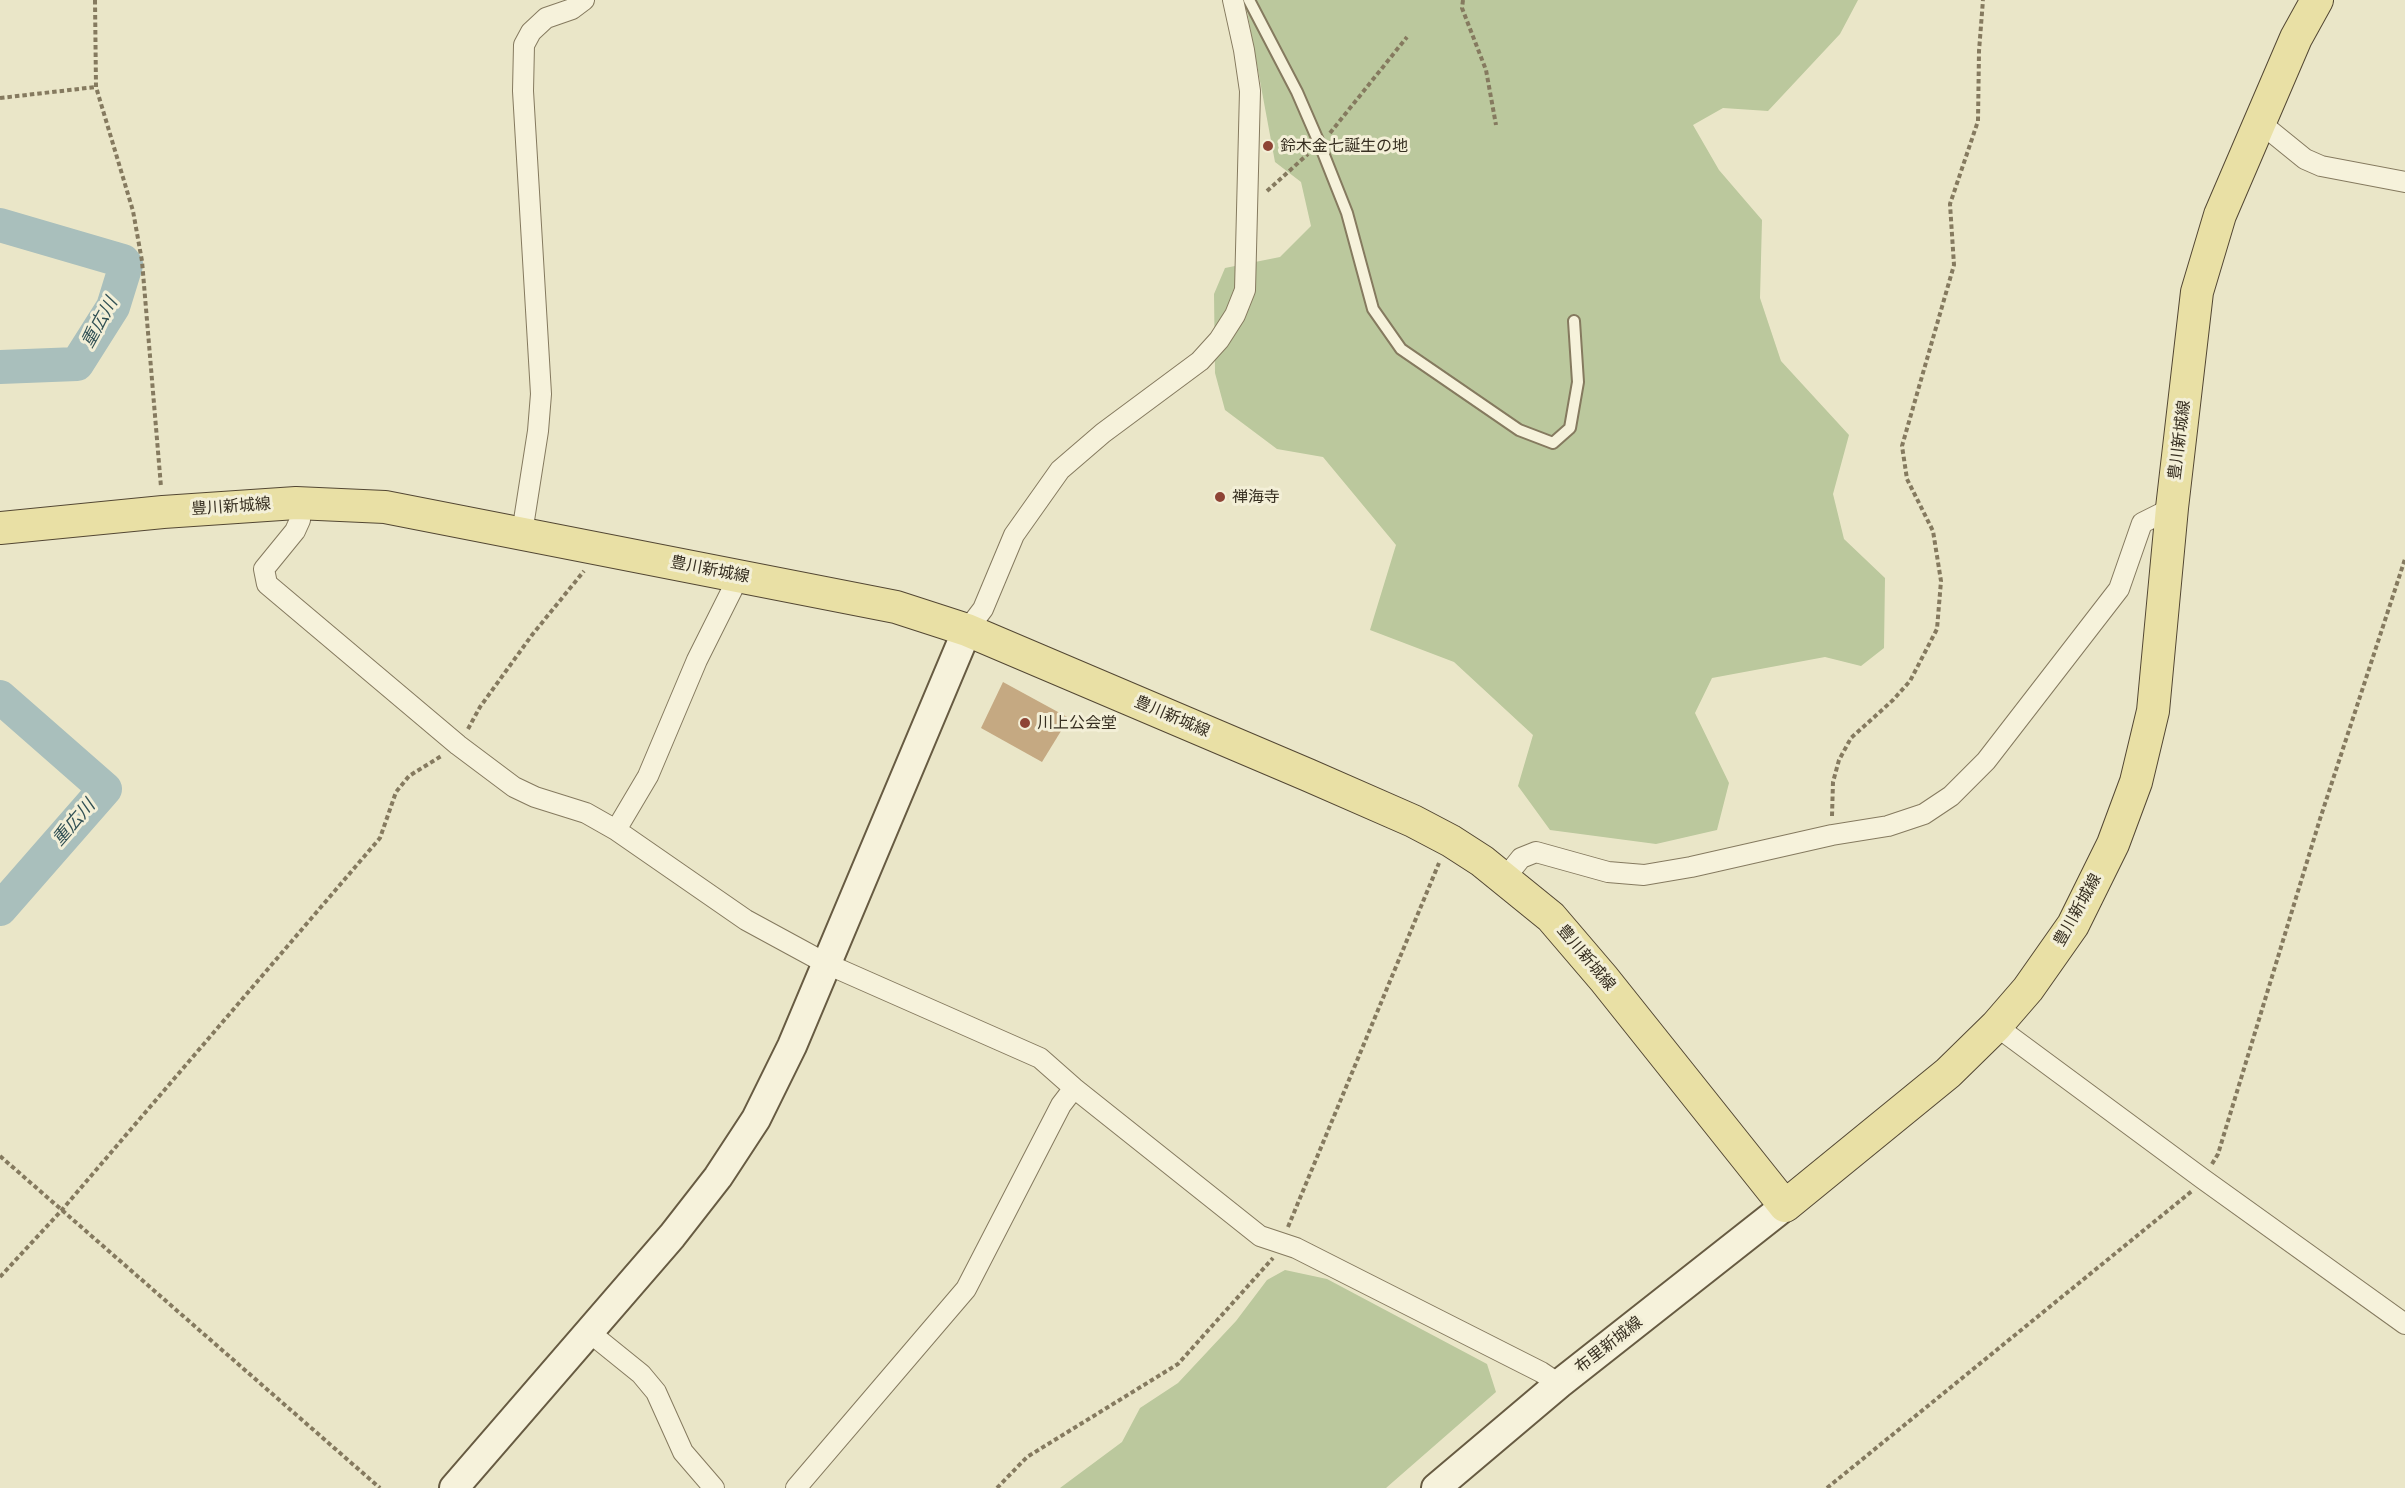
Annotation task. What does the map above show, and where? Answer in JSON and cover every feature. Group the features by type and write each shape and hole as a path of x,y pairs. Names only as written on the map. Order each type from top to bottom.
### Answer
{"main road":[{"name":"豊川新城線","path":"0,528 163,512 296,503 385,507 896,607 967,630 1413,821 1451,841 1505,878 1551,917 1605,979 1785,1206 1948,1073 1996,1026 2028,989 2073,925 2113,844 2136,782 2153,711 2172,508 2196,292 2220,215 2296,38 2317,0"}],"street":[{"path":"522,533 538,431 541,394 523,91 524,45 531,32 546,18 572,9 584,0"},
{"path":"454,1488 672,1236 718,1177 756,1119 792,1046 967,630 983,609 1014,535 1060,470 1103,433 1200,361 1219,340 1235,315 1245,290 1250,91 1233,0"},
{"path":"2259,125 2268,129 2306,159 2321,166 2405,182"},
{"path":"296,503 300,520 295,531 264,569 267,584 458,745 514,787 535,797 586,813 616,830 746,920 826,964 1040,1058 1074,1088 1260,1236 1296,1248 1541,1372 1559,1384"},
{"path":"1505,878 1521,858 1536,852 1608,872 1644,875 1691,867 1832,835 1888,826 1924,814 1951,796 1986,761 2119,589 2142,523 2172,508"},
{"path":"616,830 648,776 697,660 732,590 737,575"},
{"path":"1996,1026 2405,1324"},
{"path":"796,1488 966,1289 1061,1105 1074,1088"},
{"name":"布里新城線","path":"1436,1488 1559,1384 1785,1206"},
{"path":"589,1332 640,1374 656,1392 683,1452 714,1488"}],"lane":[{"path":"1249,0 1298,92 1320,145 1347,213 1373,309 1401,349 1519,430 1553,443 1570,428 1578,382 1574,321"}],"path":[{"path":"94,0 96,87 133,211 142,261 163,512"},
{"path":"1463,0 1462,8 1486,70 1496,125"},
{"path":"1832,835 1833,782 1839,760 1851,738 1893,700 1910,681 1937,629 1941,581 1933,531 1907,479 1902,446 1954,265 1950,204 1978,121 1979,51 1983,0"},
{"path":"0,98 96,87"},
{"path":"0,1277 61,1210 380,838 396,792 409,776 458,745 480,707 600,550"},
{"path":"1827,1488 2188,1195 2203,1179 2218,1154 2320,819 2405,559"},
{"path":"997,1488 1028,1458 1178,1365 1274,1258 1436,871 1451,841"},
{"path":"0,1156 380,1488"}],"green space":[{"path":"1245,0 1858,0 1840,34 1768,111 1723,108 1693,125 1719,170 1762,220 1760,298 1781,361 1849,435 1833,494 1844,539 1885,578 1884,648 1861,666 1825,657 1712,678 1695,713 1729,783 1717,830 1656,844 1550,830 1518,786 1533,735 1454,662 1370,630 1396,545 1323,457 1277,449 1225,410 1215,373 1214,294 1225,268 1280,257 1311,226 1301,182 1275,162"},
{"path":"1285,1270 1327,1279 1487,1364 1496,1392 1386,1488 1060,1488 1122,1442 1140,1408 1178,1383 1236,1321 1267,1280"}],"building":[{"name":"川上公会堂","path":"1003,682 1069,718 1042,762 981,728"}],"waterway":[{"name":"重広川","path":"0,225 123,261 126,265 113,307 77,364 0,367"},
{"name":"重広川","path":"0,697 105,789 0,909"}],"place":[{"name":"鈴木金七誕生の地","path":"1268,146"},
{"name":"禅海寺","path":"1220,497"},
{"name":"川上公会堂","path":"1025,723"}]}
